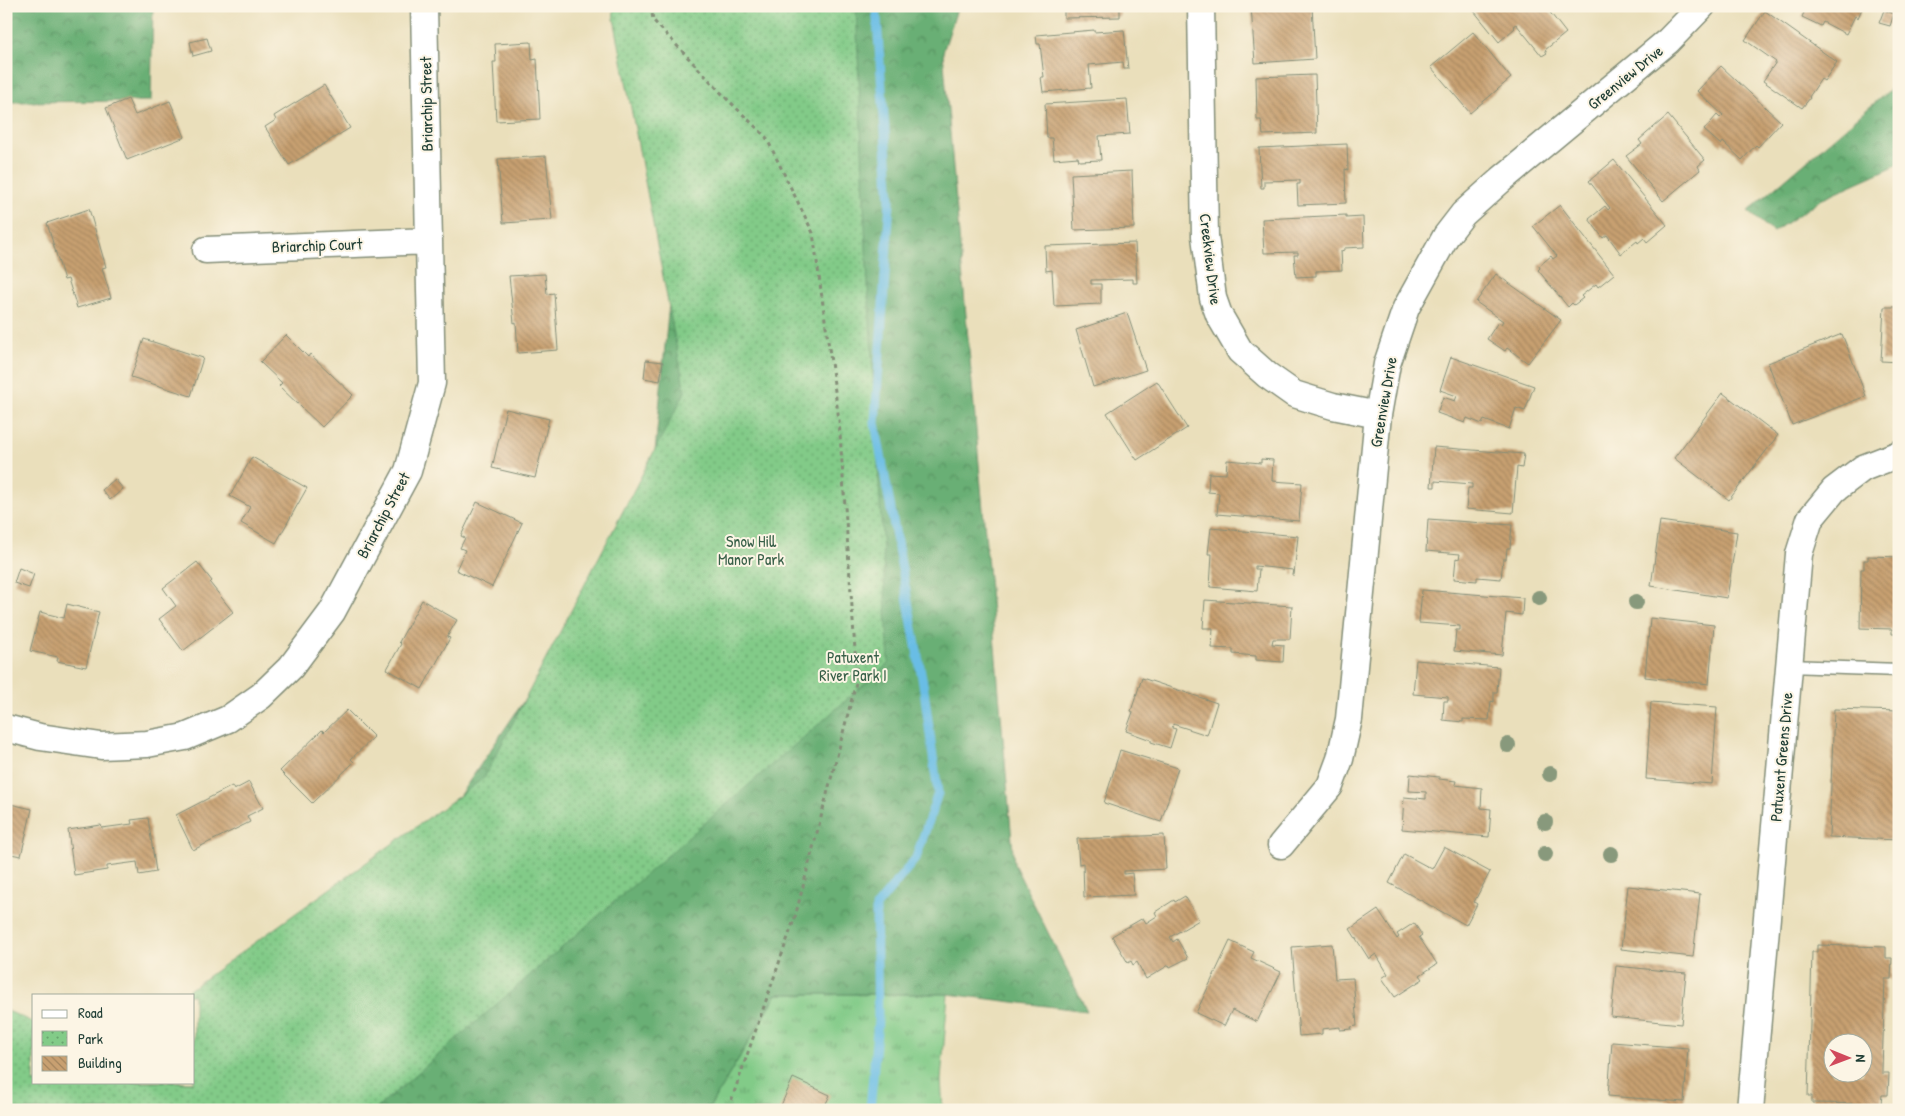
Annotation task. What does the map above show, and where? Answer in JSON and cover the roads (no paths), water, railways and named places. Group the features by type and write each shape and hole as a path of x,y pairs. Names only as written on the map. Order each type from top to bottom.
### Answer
{"street":[{"name":"Briarchip Street","path":"6,728 40,737 101,746 146,744 185,737 228,719 260,696 291,667 332,612 408,471 432,383 424,6"},
{"name":"Creekview Drive","path":"1200,6 1205,236 1213,298 1218,315 1240,351 1267,375 1294,394 1333,406 1378,414"},
{"name":"Greenview Drive","path":"1281,845 1330,786 1349,719 1378,414 1387,364 1406,308 1446,236 1463,214 1502,179 1668,41 1702,6"},
{"name":"Briarchip Court","path":"206,250 429,240"},
{"name":"Patuxent Greens Drive","path":"1750,1110 1799,554 1810,519 1834,490 1863,468 1899,454"}],"lane":[{"path":"1789,666 1899,670"}],"waterway":[{"path":"870,1110 878,1020 876,907 916,858 938,793 923,683 875,423 890,201 876,6"}],"park label":[{"name":"Snow Hill Manor Park","path":"751,550"},
{"name":"Patuxent River Park I","path":"853,666"}]}
